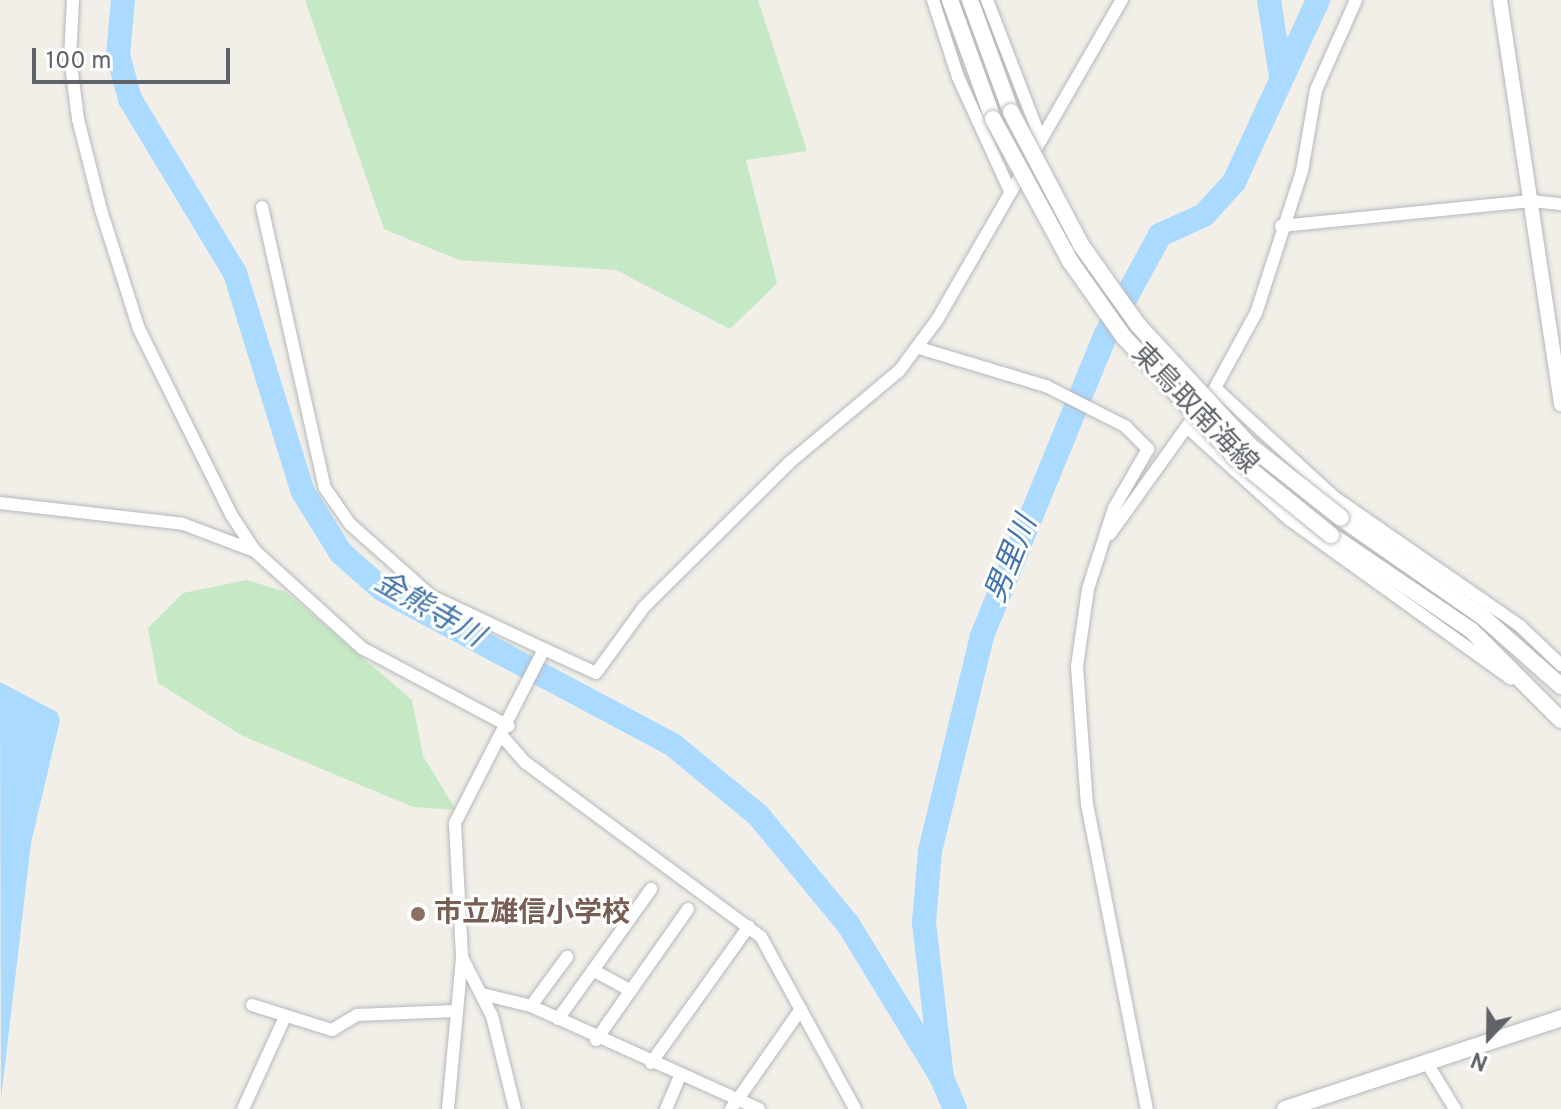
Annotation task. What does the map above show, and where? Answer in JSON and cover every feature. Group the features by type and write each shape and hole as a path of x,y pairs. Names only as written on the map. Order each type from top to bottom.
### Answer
{"main road":[{"name":"東鳥取南海線","path":"950,0 993,119 1070,261 1123,336 1237,459 1331,535 1471,630 1561,722"},
{"name":"東鳥取南海線","path":"970,0 1011,112 1081,245 1138,325 1249,445 1341,518 1483,617 1561,686"},
{"path":"1285,1109 1561,1018"}],"street":[{"path":"73,0 78,119 139,329 255,551 362,648 508,728 526,763 749,926 801,1009 855,1109"},
{"path":"933,0 958,77 1010,191"},
{"path":"987,0 1041,140"},
{"path":"262,207 325,488 350,524 431,596 542,653 596,673 644,607 919,348 1122,0"},
{"path":"1104,543 1215,388 1256,313 1281,226 1302,171 1316,90 1356,0"},
{"path":"1500,0 1561,404"},
{"path":"1281,226 1531,201 1561,204"},
{"path":"919,348 1046,386 1125,426 1148,449 1114,508 1081,626 1079,739 1147,1109"},
{"path":"1215,388 1334,497 1520,626 1561,665"},
{"path":"1187,427 1290,520 1466,644 1561,722"},
{"path":"0,503 183,524 255,551"},
{"path":"448,1109 462,957 455,823 508,728 542,653"},
{"path":"558,1019 651,889"},
{"path":"596,1040 688,909"},
{"path":"651,1063 749,926"},
{"path":"462,957 482,994 515,1109"},
{"path":"531,1006 567,957"},
{"path":"593,970 631,991"},
{"path":"482,994 531,1006 733,1104 759,1109"},
{"path":"252,1005 284,1019 332,1030 357,1015 455,1011"},
{"path":"733,1104 801,1009"},
{"path":"243,1109 284,1019"},
{"path":"1427,1063 1455,1109"},
{"path":"666,1109 680,1076"}],"green space":[{"path":"305,0 758,0 807,151 746,160 777,283 730,329 616,270 459,260 384,229"},
{"path":"247,580 286,592 412,700 423,756 456,810 413,807 243,736 158,683 148,628 183,593"}],"water":[{"path":"0,682 57,712 60,720 31,843 1,1099"}],"waterway":[{"name":"金熊寺川","path":"123,0 118,55 130,99 235,273 303,492 341,553 383,590 673,745 758,815 848,924 942,1078"},
{"path":"1269,0 1281,77"},
{"name":"男里川","path":"955,1109 942,1078 924,922 930,851 982,636 1106,334 1160,235 1204,215 1234,182 1318,0"}],"place":[{"name":"市立雄信小学校","path":"418,914"}]}
